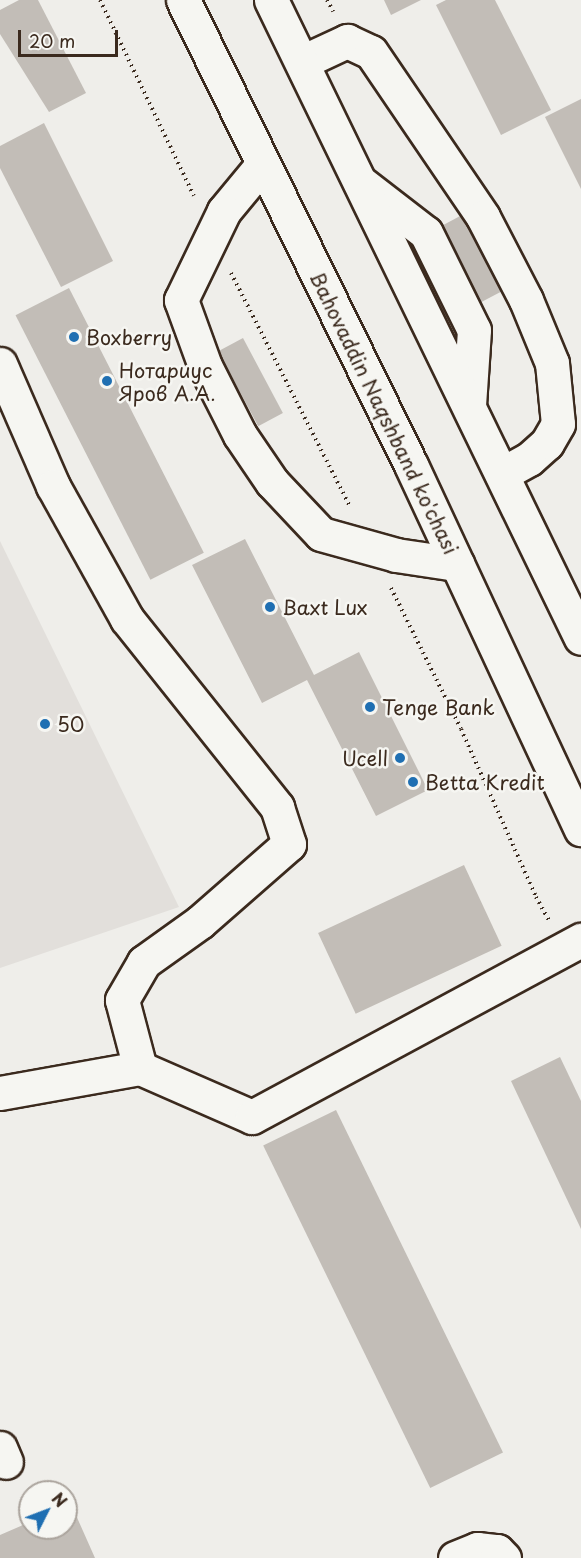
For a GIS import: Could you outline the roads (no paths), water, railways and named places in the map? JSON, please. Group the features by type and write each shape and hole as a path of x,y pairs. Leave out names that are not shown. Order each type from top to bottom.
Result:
{"main road":[{"name":"Bahovaddin Naqshband ko'chasi","path":"183,0 411,465 581,829"},
{"path":"271,0 581,638"},
{"path":"302,62 347,41 371,51 483,217 526,300 552,363 558,424 547,443 502,474"},
{"path":"262,165 224,211 181,300 205,366 240,435 272,482 321,534 396,555 457,564"},
{"path":"0,364 53,486 127,619 277,807 289,844 200,922 144,962 122,1000 140,1068"},
{"path":"0,1093 140,1068 252,1118 573,944"},
{"path":"455,1558 477,1549 497,1551 504,1558"}],"place":[{"name":"Boxberry","path":"74,337"},
{"name":"Нотариус Яров А.А.","path":"107,381"},
{"name":"Baxt Lux","path":"270,607"},
{"name":"Tenge Bank","path":"370,707"},
{"name":"50","path":"45,724"},
{"name":"Ucell","path":"400,758"},
{"name":"Betta Kredit","path":"413,782"}]}
